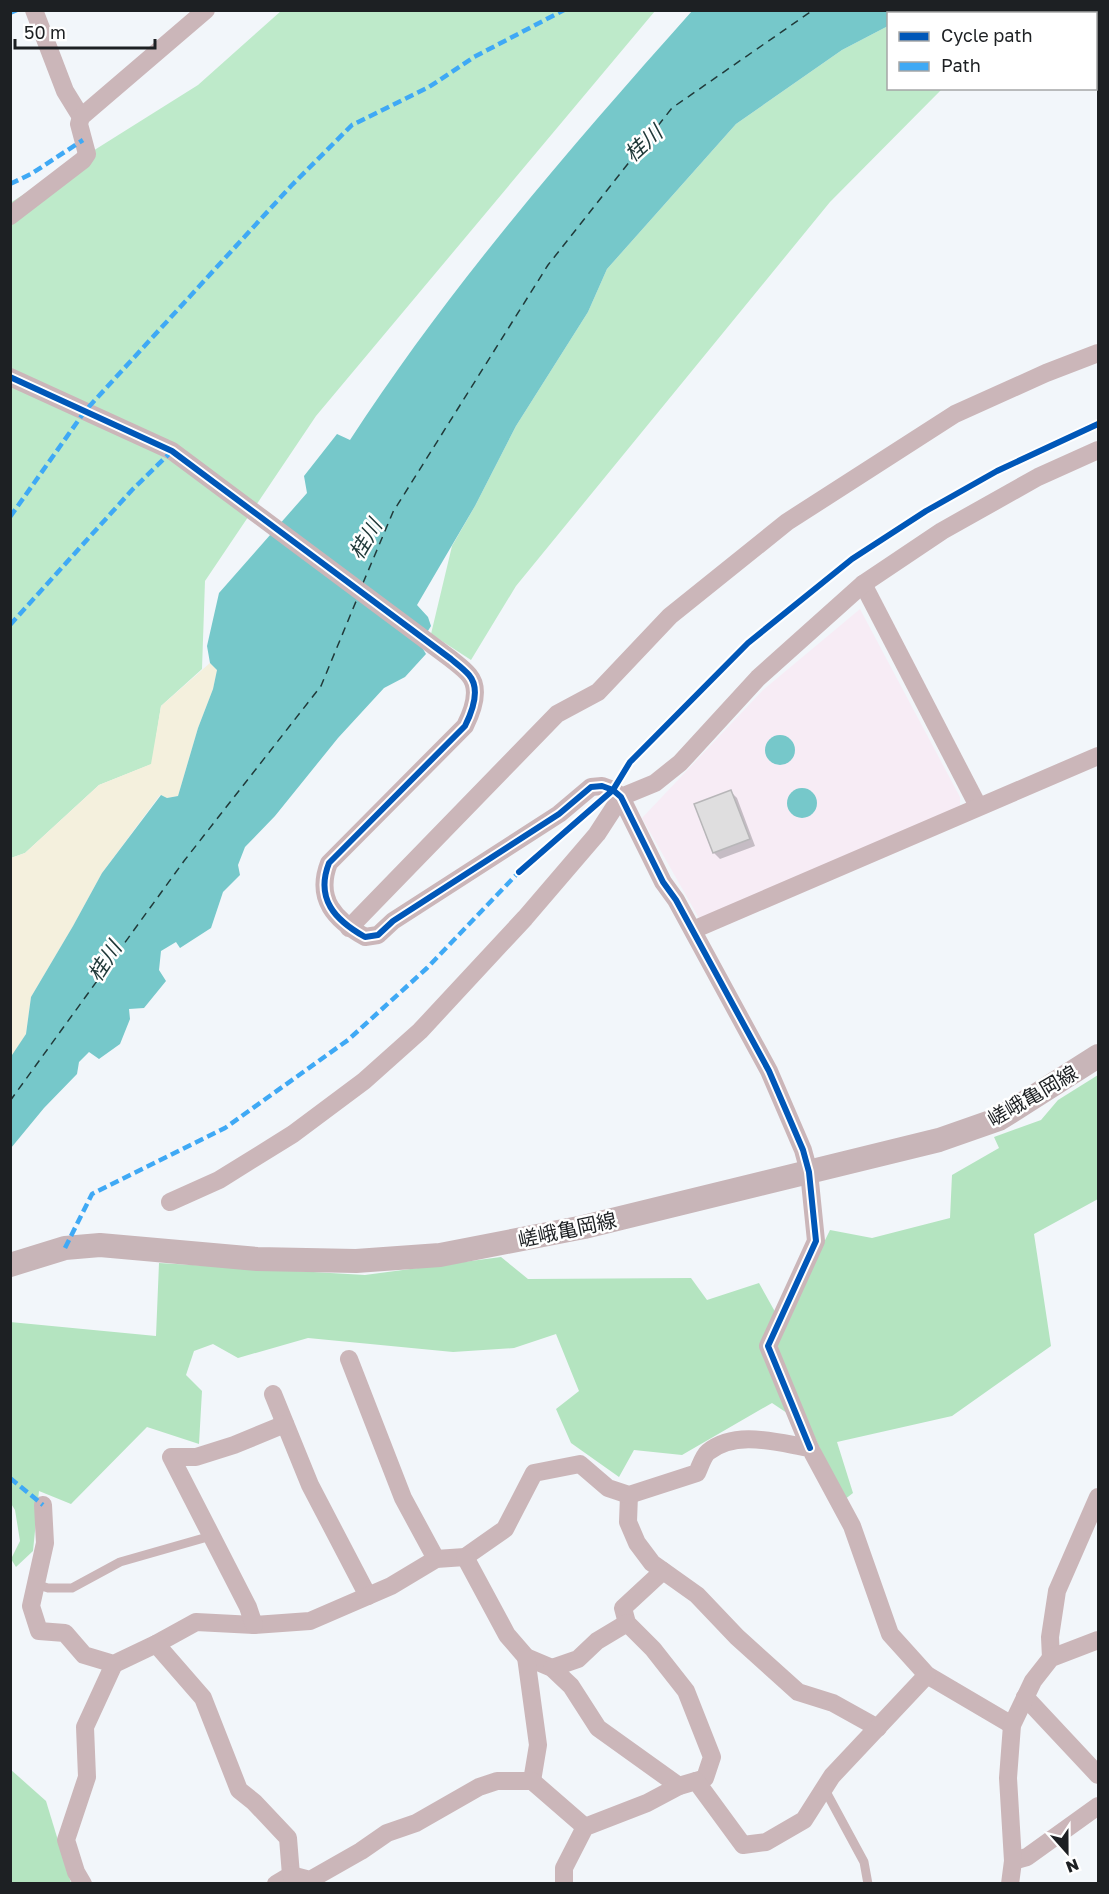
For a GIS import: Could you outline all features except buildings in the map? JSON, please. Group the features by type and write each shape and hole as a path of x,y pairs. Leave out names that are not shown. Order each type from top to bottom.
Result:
{"main road":[{"name":"嵯峨亀岡線","path":"10,1265 65,1248 100,1245 257,1259 356,1262 440,1255 584,1227 939,1140 999,1119 1098,1056"}],"street":[{"path":"34,10 65,91 81,117"},
{"path":"10,216 84,160 87,154 79,124 81,117 206,10"},
{"path":"349,928 557,714 598,692 670,616 787,522 955,414 1046,373 1098,353"},
{"path":"10,376 172,451 451,659 471,677 474,708 465,726 329,862 324,875 324,888 330,909 349,928 365,937 378,935 393,921 559,814 591,787 602,786 613,790 621,797 663,882 693,930 769,1071 803,1150 809,1172 816,1241 768,1346 810,1448 852,1526 890,1634 927,1675 1012,1725"},
{"path":"170,1202 219,1179 293,1134 364,1080 420,1031 525,918 597,834 621,797 655,783 680,763 758,678 863,584 942,531 1038,477 1098,450"},
{"path":"863,584 978,806"},
{"path":"693,930 1098,756"},
{"path":"349,1359 403,1498 436,1559"},
{"path":"273,1394 310,1485 368,1596"},
{"path":"254,1625 248,1607 171,1457 196,1457 234,1445 285,1424"},
{"path":"83,1884 76,1872 66,1840 87,1777 85,1727 114,1664 196,1622 254,1625 310,1621 392,1586 436,1559 465,1557 505,1528 534,1473 580,1464 608,1488 629,1495 697,1473 707,1453 729,1442 755,1439 810,1448"},
{"path":"629,1495 628,1522 637,1543 652,1563 697,1595 737,1637 798,1692 832,1703 878,1728"},
{"path":"1051,1658 1050,1637 1057,1591 1098,1497"},
{"path":"43,1505 45,1543 31,1606 39,1631 65,1633 84,1655 114,1664"},
{"path":"465,1557 507,1635 526,1658 552,1668 571,1686 598,1728 688,1784 743,1845 766,1842 804,1820 832,1776 927,1675"},
{"path":"564,1884 564,1868 585,1827 705,1778 712,1757 686,1690 653,1649 627,1623 623,1608 663,1571"},
{"path":"552,1668 578,1659 597,1641 627,1623"},
{"path":"1010,1884 1013,1861 1008,1778 1012,1725 1033,1681 1051,1658 1098,1640"},
{"path":"156,1644 203,1698 239,1790 254,1802 288,1838 283,1879 310,1880 387,1833 416,1823 479,1787 497,1781 532,1781 585,1827"},
{"path":"526,1658 538,1745 532,1781"},
{"path":"1025,1697 1098,1775"},
{"path":"1013,1861 1028,1857 1098,1806"}],"lane":[{"path":"35,1584 48,1588 72,1588 120,1562 211,1536"},
{"path":"824,1788 864,1862 868,1884"}],"shaded area":[{"path":"860,609 960,797 960,807 700,920 642,818 763,690"}],"green space":[{"path":"919,10 1045,11 1043,12 916,12"},
{"path":"281,11 655,11 316,416 205,581 202,669 161,706 152,764 99,785 25,853 11,858 10,203 198,85"},
{"path":"887,27 887,90 941,90 830,202 516,586 471,660 431,634 452,546 516,426 588,312 607,269 736,124 842,50"},
{"path":"1098,1075 1098,1199 1034,1234 1051,1346 952,1416 837,1442 853,1493 844,1500 811,1429 772,1403 682,1455 634,1450 619,1477 571,1443 556,1409 579,1391 556,1334 514,1348 453,1352 308,1338 238,1358 213,1344 194,1351 186,1375 202,1391 199,1444 147,1427 71,1504 39,1491 33,1551 16,1567 11,1559 20,1541 15,1510 10,1502 10,1322 156,1336 159,1263 365,1275 501,1257 528,1279 691,1278 707,1300 759,1283 783,1326 830,1230 872,1238 950,1218 952,1175 999,1148 994,1137 1041,1120 1058,1100"},
{"path":"10,1769 46,1801 71,1883 11,1883"}],"sand":[{"path":"210,663 217,670 213,689 198,728 178,796 167,798 160,795 102,873 31,997 26,1034 11,1058 11,858 25,853 99,785 151,764 161,706"}],"water":[{"name":"桂川","path":"692,11 919,11 887,12 887,27 842,50 736,124 607,269 588,312 516,426 475,506 417,605 428,617 431,626 420,644 426,654 405,677 384,688 338,738 275,816 245,847 238,865 240,875 223,892 211,928 180,948 176,942 161,951 159,970 166,981 144,1008 129,1009 130,1019 120,1044 99,1059 89,1052 79,1062 77,1074 44,1108 11,1148 10,1058 26,1034 31,997 102,873 161,795 167,798 178,796 217,670 210,663 207,646 219,593 307,493 304,476 337,434 350,440 428,327 513,219"},
{"path":"780,735 786,736 794,744 794,756 786,764 780,765 774,764 766,756 765,750 766,744 774,736"},
{"path":"802,788 808,789 816,797 816,809 808,817 802,818 796,817 788,809 787,803 788,797 796,789"}],"ferry route":[{"path":"363,583 393,512 548,265 672,108 813,10"},
{"path":"10,1101 184,861 321,686 357,599"}],"marked path":[{"path":"10,13 17,10"},
{"path":"10,517 85,411 291,186 352,125 429,87 474,57 564,10"},
{"path":"10,184 31,174 83,140"},
{"path":"10,625 132,490 172,451"},
{"path":"65,1248 92,1194 225,1128 348,1040 427,968 519,872"},
{"path":"10,1478 43,1505"}],"cycle path":[{"path":"10,377 172,451 451,659 473,681 474,700 465,726 329,863 324,887 326,898 337,916 354,930 365,937 378,935 393,921 559,814 591,787 602,786 613,790 621,797 663,882 676,900 769,1071 803,1150 809,1172 816,1241 768,1346 810,1448"},
{"path":"519,872 613,790 630,762 748,643 852,559 926,511 997,471 1098,424"}]}
